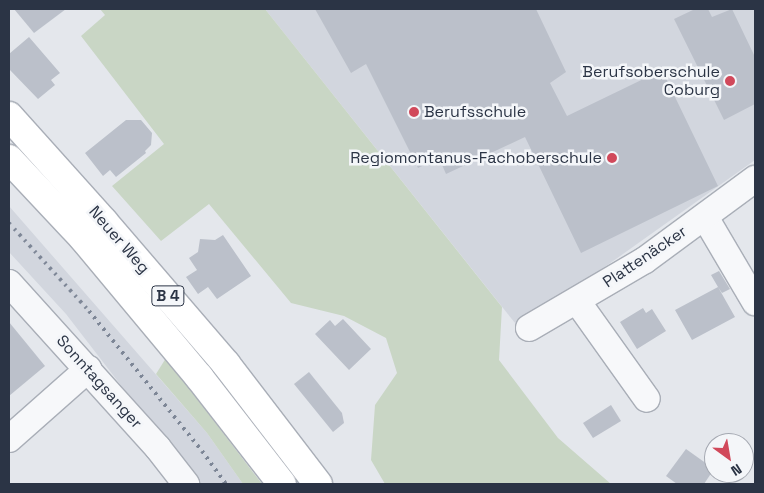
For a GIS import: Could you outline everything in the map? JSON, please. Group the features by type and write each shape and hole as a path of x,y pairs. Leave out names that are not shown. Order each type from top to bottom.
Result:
{"highway":[{"name":"Neuer Weg","path":"9,116 104,222 226,364 318,484"},
{"name":"Neuer Weg","path":"9,159 97,255 199,377 282,484"}],"street":[{"name":"Plattenäcker","path":"530,328 645,260 755,180"},
{"path":"704,217 755,302"},
{"name":"Sonntagsanger","path":"9,283 158,448 186,484"},
{"path":"577,301 647,399"},
{"path":"9,439 88,369"}],"shaded area":[{"path":"265,9 755,9 755,160 519,328"},
{"path":"9,206 207,433 243,484 197,484 66,314 9,252"}],"green space":[{"path":"100,9 265,9 502,307 499,360 558,438 611,484 385,484 371,460 375,405 397,373 386,338 344,316 291,303 209,204 161,241 112,186 164,144 81,36 105,15"},
{"path":"166,358 262,484 243,484 207,433 156,374"}],"building":[{"path":"14,9 66,9 34,33"},
{"path":"315,9 536,9 566,72 550,83 567,116 662,70 718,186 581,253 525,137 446,174 439,158 418,168 366,64 351,73"},
{"name":"Berufsoberschule Coburg","path":"695,9 708,9 712,17 732,9 755,57 755,104 724,120 674,19"},
{"path":"29,37 60,73 51,80 55,85 38,99 9,69 9,54"},
{"path":"126,120 141,120 152,133 151,145 145,151 146,153 116,177 110,170 103,176 85,153"},
{"path":"223,235 251,276 217,299 208,287 198,294 186,277 197,270 189,258 198,252 200,239 215,240"},
{"path":"719,271 730,289 722,293 711,275"},
{"path":"718,287 735,317 692,340 675,310"},
{"path":"643,308 646,313 652,309 666,331 637,349 620,322"},
{"path":"343,319 371,349 349,370 315,334 330,320 335,326"},
{"path":"9,322 45,366 9,396"},
{"path":"309,372 342,413 344,423 333,432 294,384"},
{"path":"611,405 621,421 593,438 583,423"},
{"path":"686,449 704,462 704,484 677,484 666,476"}],"railway":[{"path":"9,223 89,311 202,451 226,484"}],"place":[{"name":"Berufsoberschule Coburg","path":"730,81"},
{"name":"Berufsschule","path":"414,112"},
{"name":"Regiomontanus-Fachoberschule","path":"612,158"}]}
